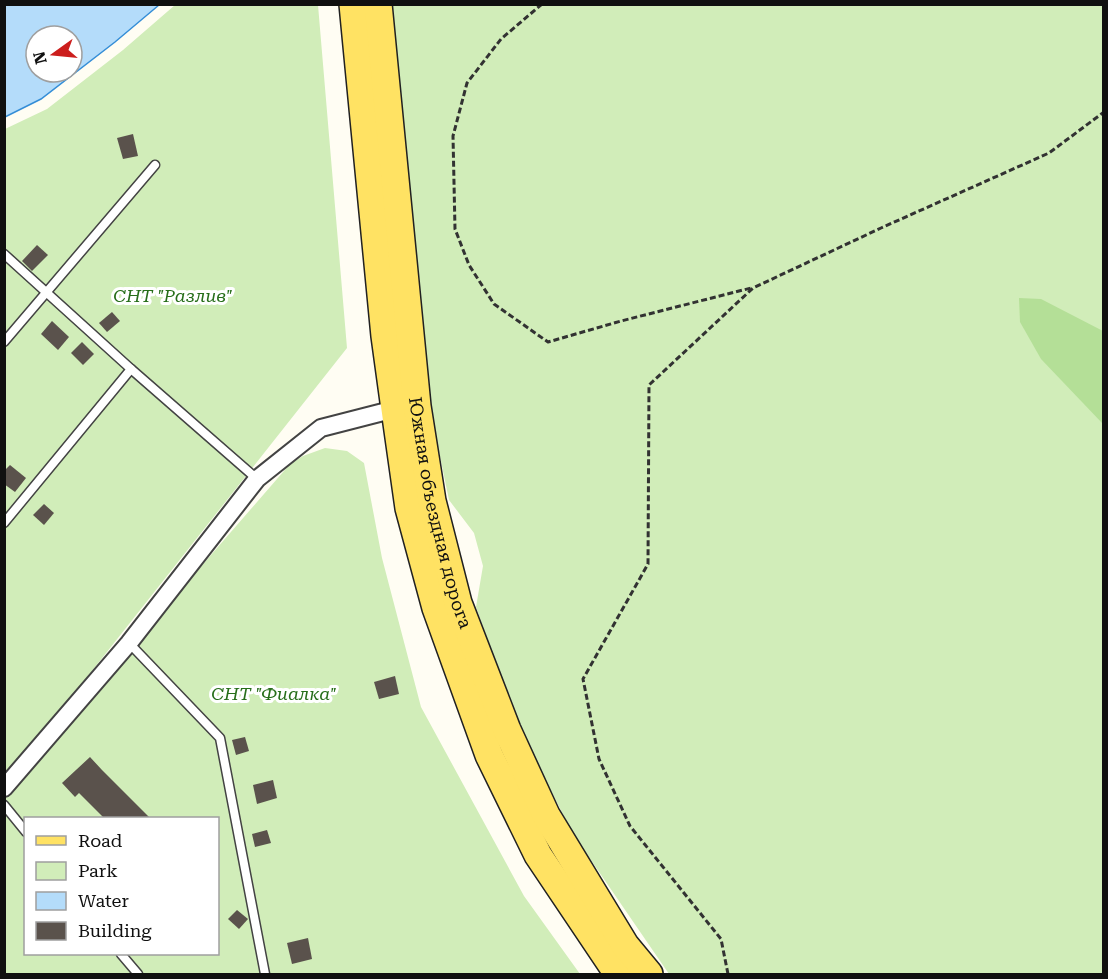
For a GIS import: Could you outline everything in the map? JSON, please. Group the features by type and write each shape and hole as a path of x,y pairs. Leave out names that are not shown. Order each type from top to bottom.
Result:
{"main road":[{"name":"Южная объездная дорога","path":"353,4 385,336 432,501 458,603 507,730 546,815 626,945 650,975"},
{"name":"Южная объездная дорога","path":"378,4 408,419 410,508 436,608 489,755 538,855 618,975"}],"street":[{"path":"4,788 10,769 129,643 257,479 321,428 408,419"}],"lane":[{"path":"4,342 155,165"},
{"path":"4,254 257,479"},
{"path":"4,523 131,369"},
{"path":"129,643 220,738 265,975"},
{"path":"4,805 24,830"},
{"path":"122,955 138,975"}],"path":[{"path":"542,4 501,39 467,83 453,136 455,229 469,265 494,304 548,342 753,288 1049,153 1104,112"},
{"path":"728,975 721,939 630,826 599,759 583,679 648,564 649,385 753,288"}],"green space":[{"name":"СНТ \"Разлив\"","path":"175,5 318,5 347,348 5,781 5,129 47,109 79,84 84,84 84,80"},
{"path":"392,5 1103,5 1103,974 669,974 573,834 520,730 476,607 483,566 474,533 449,500 426,389"},
{"path":"1019,298 1041,299 1103,331 1103,424 1041,359 1020,322"},
{"name":"СНТ \"Фиалка\"","path":"325,448 347,451 364,463 382,558 421,707 524,896 580,974 5,974 5,792 290,464 303,456"}],"water":[{"path":"8,4 159,4 84,66 84,24 24,24 24,84 60,84 41,99 5,117 4,6"}],"building":[{"path":"133,134 138,156 123,159 117,138"},
{"path":"37,245 48,255 32,271 22,261"},
{"path":"112,312 120,321 107,332 99,323"},
{"path":"52,321 69,337 58,350 41,334"},
{"path":"82,342 94,354 83,365 71,353"},
{"path":"10,465 26,478 15,492 4,484 4,471"},
{"path":"44,504 54,513 44,525 33,515"},
{"path":"395,676 399,694 379,699 374,682"},
{"path":"245,737 249,751 236,755 232,740"},
{"path":"90,757 149,817 103,817 79,793 75,797 62,783"},
{"path":"273,780 277,798 257,804 253,785"},
{"path":"267,830 271,843 255,847 252,834"},
{"path":"237,910 248,919 239,929 228,919"},
{"path":"308,938 312,959 292,964 287,943"}]}
